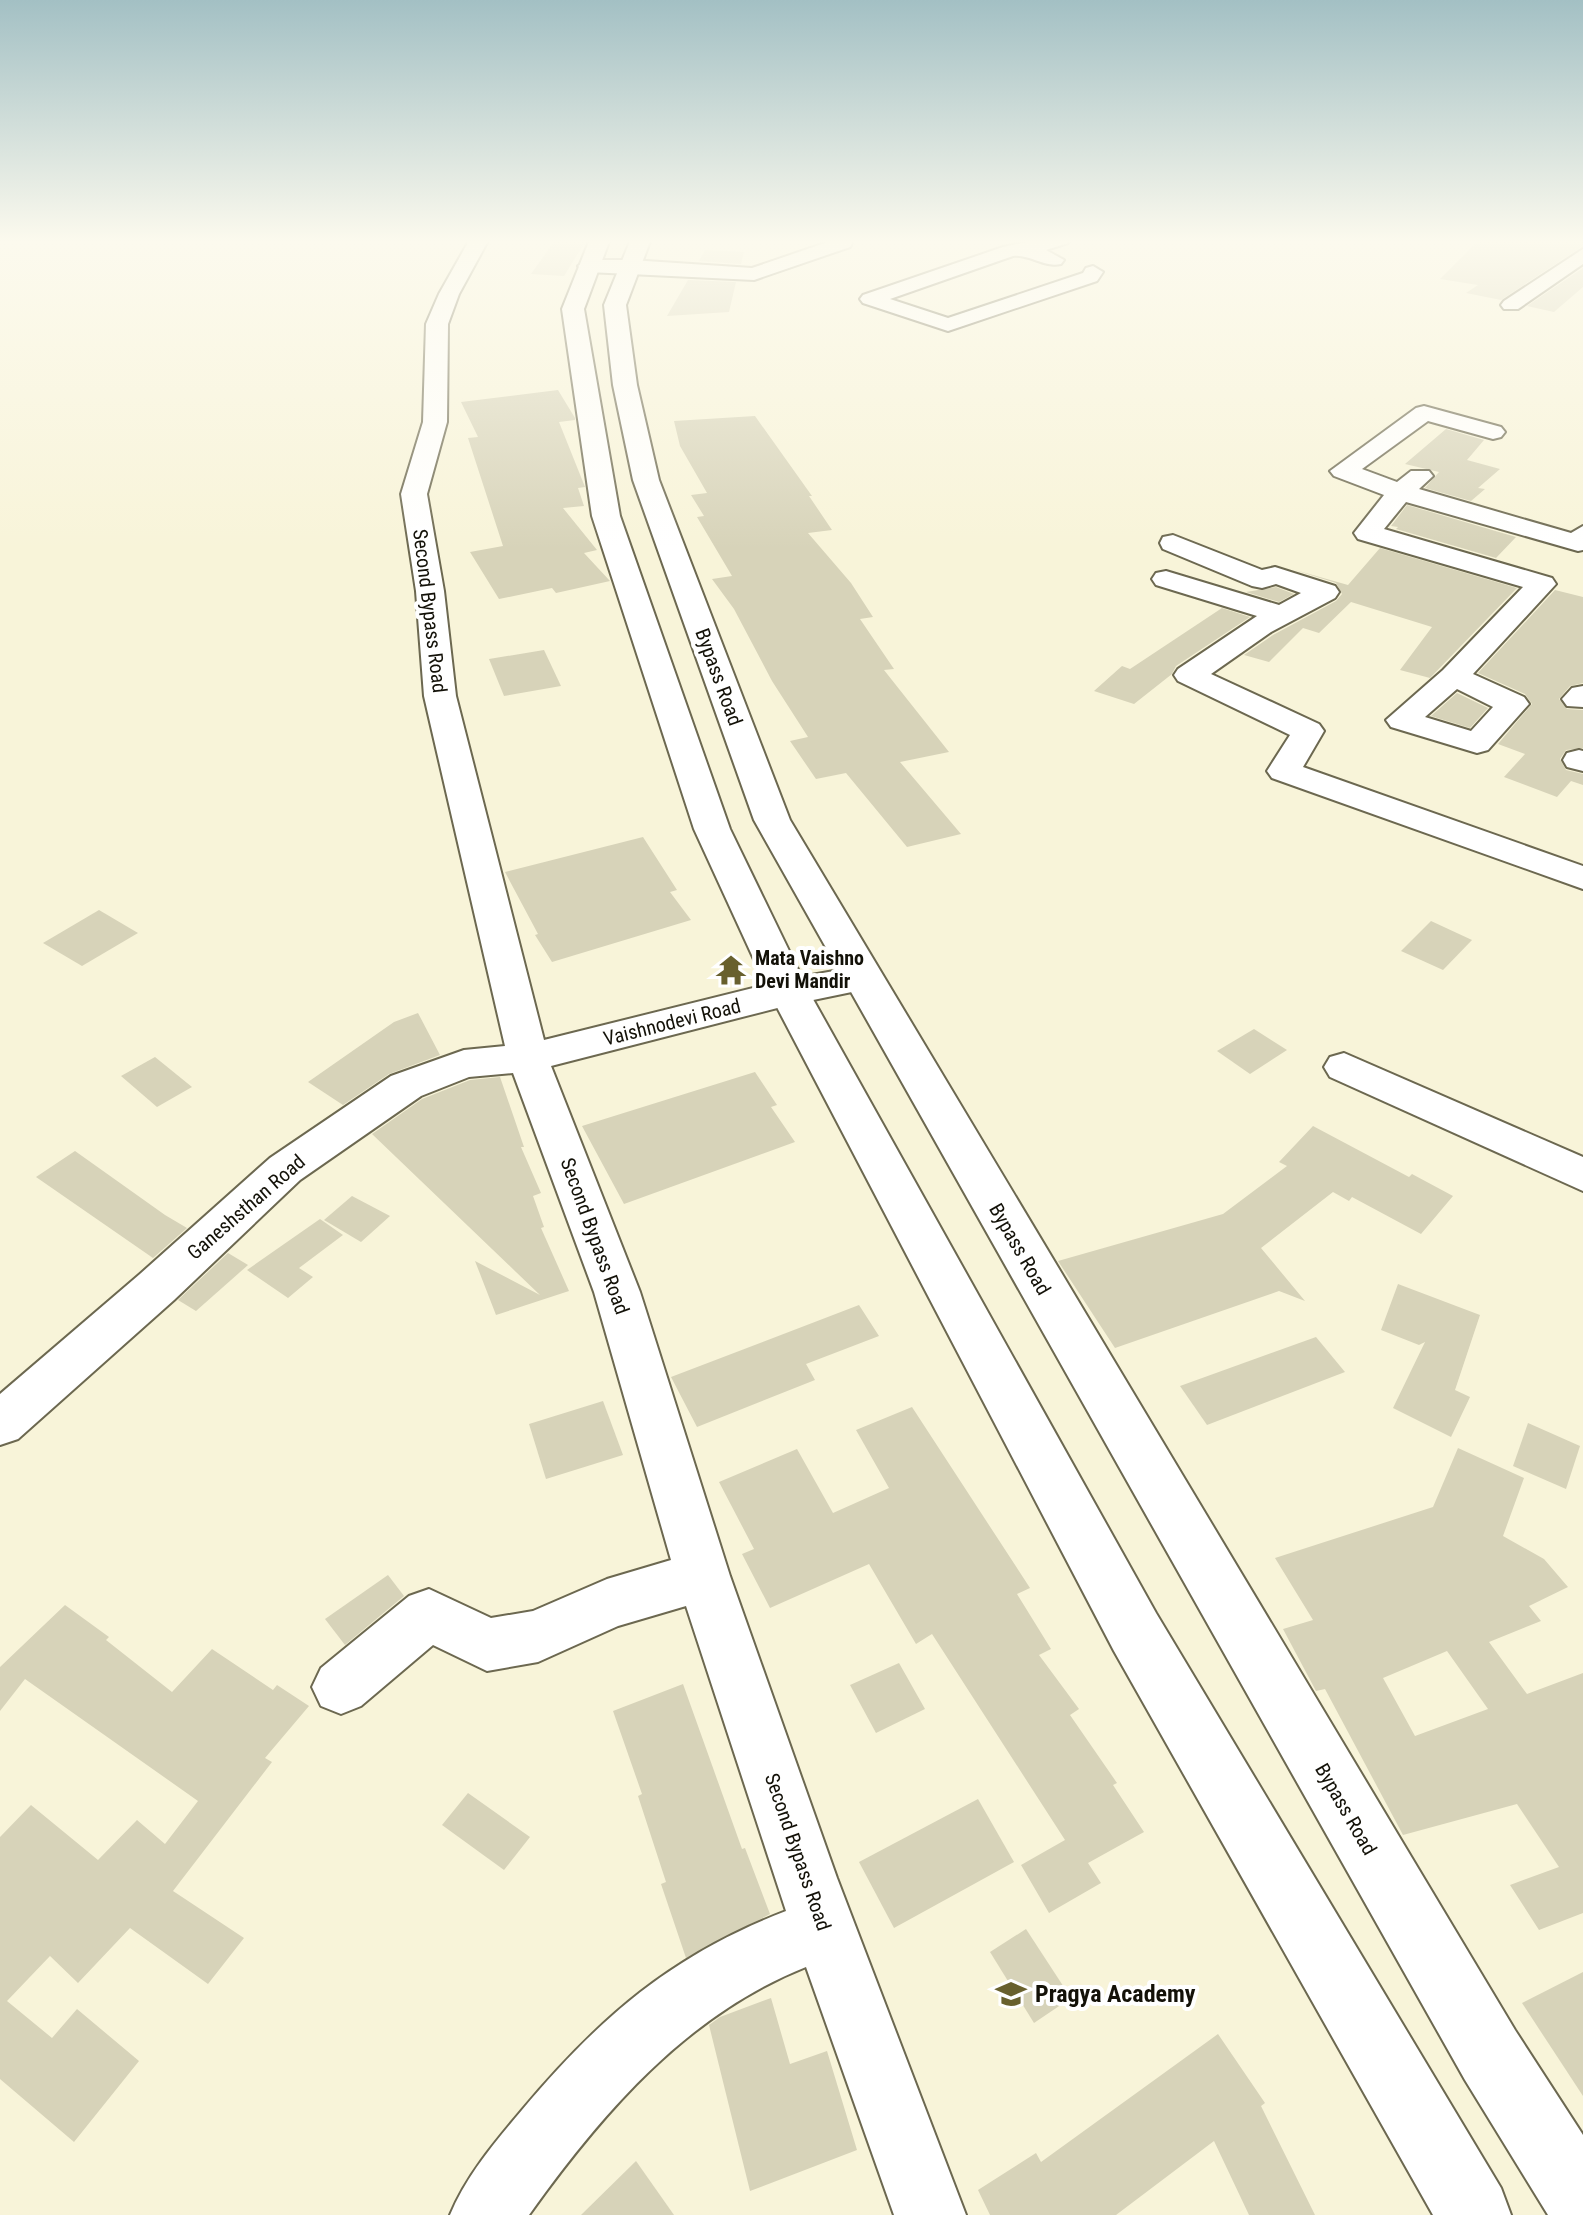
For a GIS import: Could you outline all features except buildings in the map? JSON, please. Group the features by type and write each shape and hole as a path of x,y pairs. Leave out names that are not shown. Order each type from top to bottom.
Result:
{"main road":[{"path":"578,342 606,516 712,829 789,992 1135,1632 1474,2215"},
{"name":"Bypass Road","path":"620,342 625,385 646,480 772,820 1490,2055 1583,2202"},
{"path":"606,516 657,510"},
{"path":"712,829 772,820"}],"street":[{"name":"Second Bypass Road","path":"437,342 435,422 414,494 430,591 440,696 528,1058 617,1292 703,1576 824,1928 930,2215"},
{"path":"1454,676 1542,584 1580,538 1400,492 1343,471 1424,413 1493,432"},
{"path":"1428,471 1400,492 1367,533 1542,584"},
{"path":"1173,543 1262,580 1275,575 1334,585 1261,626 1189,675 1308,731 1284,771 1583,878"},
{"path":"1166,579 1282,615"},
{"name":"Vaishnodevi Road","path":"528,1058 789,992 862,978"},
{"name":"Ganeshsthan Road","path":"0,1424 157,1287 285,1169 406,1086 464,1064 528,1058"},
{"path":"1344,1067 1583,1175"},
{"path":"341,1687 429,1614 487,1645 538,1636 607,1604 703,1576"},
{"path":"486,2215 511,2180 612,2059 672,2006 735,1966 824,1928"}],"place":[{"name":"Mata Vaishno Devi Mandir","path":"731,970"},
{"name":"Pragya Academy","path":"1011,1994"}]}
